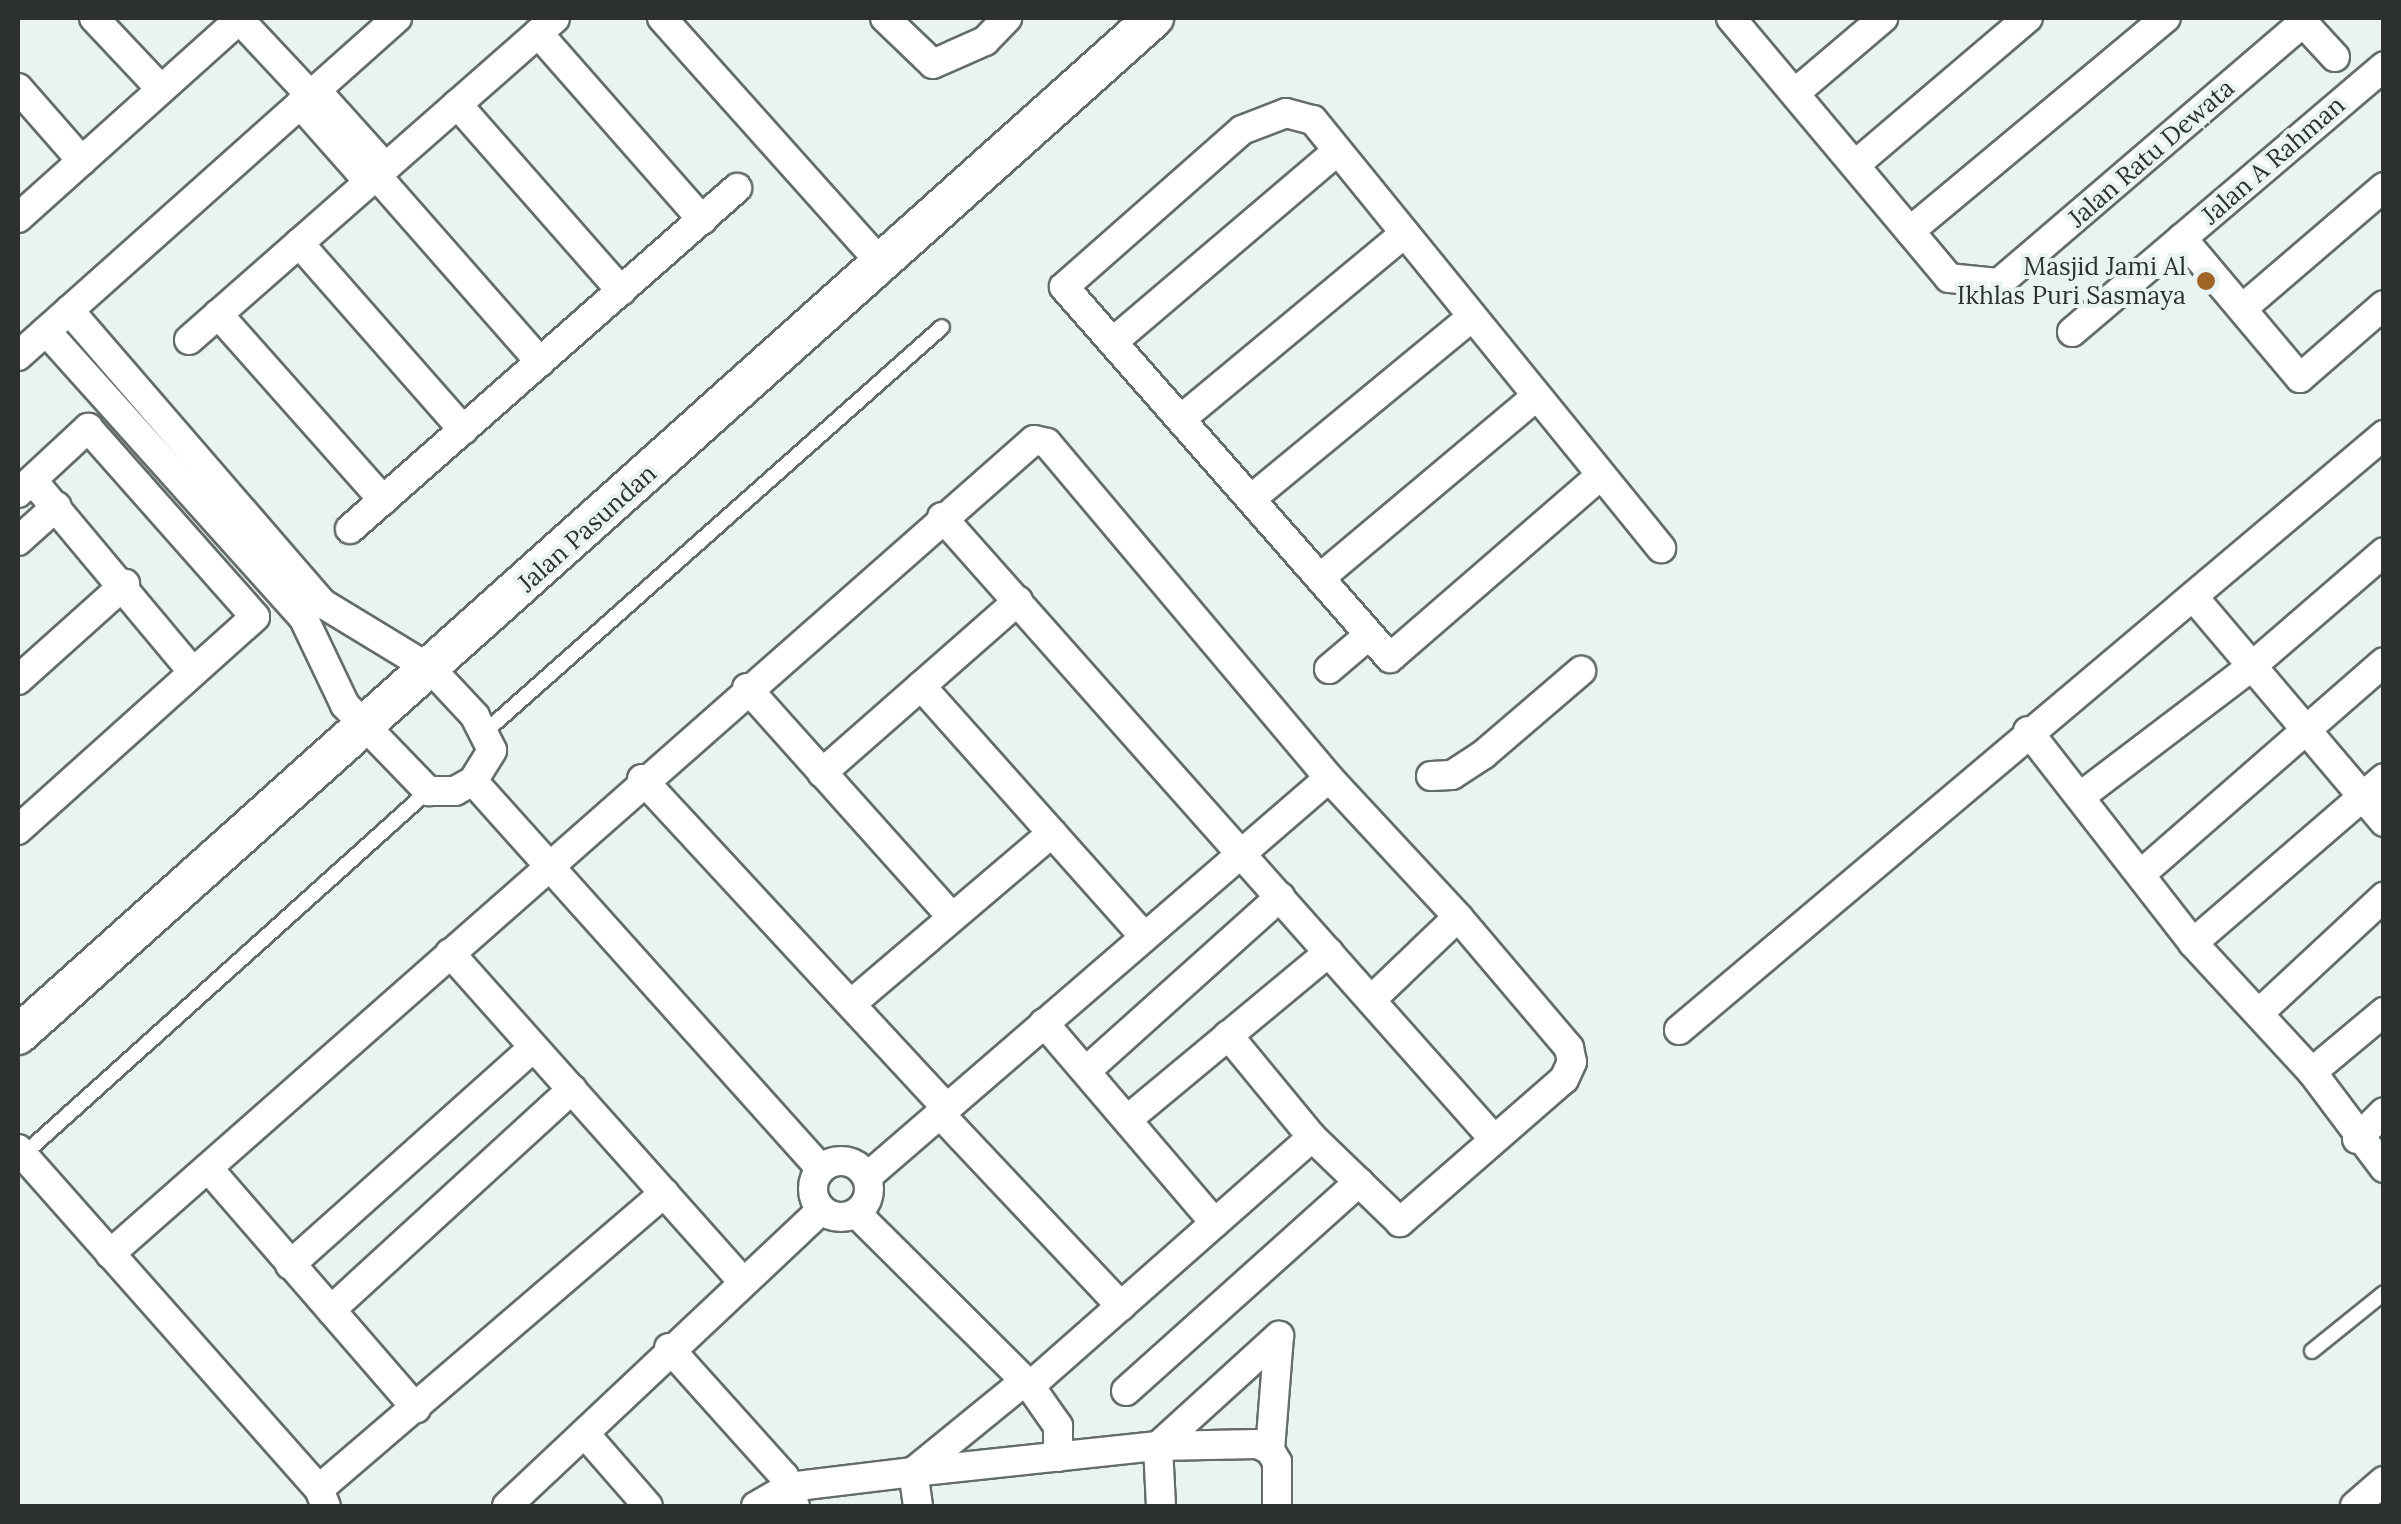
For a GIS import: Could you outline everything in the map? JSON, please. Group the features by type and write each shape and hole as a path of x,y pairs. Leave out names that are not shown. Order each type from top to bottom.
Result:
{"street":[{"path":"94,18 160,88"},
{"path":"18,218 240,18 540,362"},
{"path":"18,356 397,18"},
{"path":"662,18 879,262"},
{"path":"885,18 933,64 985,41 1007,18"},
{"name":"Jalan Pasundan","path":"18,1035 432,670 879,262 1154,18"},
{"path":"1795,93 1883,18"},
{"path":"1854,165 2028,18"},
{"path":"1741,21 1795,93 1910,231 2166,18"},
{"path":"2301,20 2335,57"},
{"name":"Jalan Ratu Dewata","path":"1910,231 1948,278 1998,283 2301,20"},
{"path":"188,340 546,25 702,220"},
{"name":"Jalan A Rahman","path":"2072,332 2378,81"},
{"path":"18,88 82,161"},
{"path":"457,104 621,291"},
{"path":"1601,475 1390,658 1064,286 1077,270 1242,130 1286,113 1313,120 1661,548"},
{"path":"1114,341 1336,152"},
{"path":"2243,308 2384,187"},
{"path":"350,529 737,188"},
{"path":"1181,419 1404,234"},
{"path":"2182,238 2300,378 2384,305"},
{"path":"299,243 463,430"},
{"path":"46,331 304,619 345,705 428,790 455,792 474,781 492,750 486,731 432,670 322,603 69,310"},
{"path":"218,314 383,500"},
{"path":"1251,499 1472,317"},
{"path":"1320,578 1536,396"},
{"path":"18,830 255,616 88,428 26,488 57,506 125,584 192,671"},
{"path":"1679,1030 2028,732 2196,600 2382,438"},
{"path":"110,1254 550,860 1028,442 1047,444 1329,778 1458,917 1572,1054 1564,1079 1400,1222 1312,1137 1228,1035"},
{"path":"18,541 57,506"},
{"path":"942,517 1493,1138"},
{"path":"2081,796 2252,666 2384,552"},
{"path":"18,680 125,584"},
{"path":"2196,600 2307,730 2373,787 2384,822"},
{"path":"822,773 1018,601"},
{"path":"1328,669 1369,635"},
{"path":"2140,874 2384,662"},
{"path":"1431,776 1452,775 1484,754 1581,671"},
{"path":"921,686 1145,936"},
{"path":"747,688 952,918"},
{"path":"2028,732 2193,944 2312,1072 2357,1139 2384,1168"},
{"path":"821,1169 813,1194 820,1210 843,1218 856,1213 866,1204 867,1177 1329,778"},
{"path":"642,780 851,1004 1121,1306"},
{"path":"474,781 550,860 821,1169"},
{"path":"2193,944 2373,787"},
{"path":"851,1004 1052,833"},
{"path":"2259,1013 2384,896"},
{"path":"1086,1071 1280,897"},
{"path":"1371,1000 1458,917"},
{"path":"1128,1119 1328,952"},
{"path":"450,953 742,1281"},
{"path":"2312,1072 2384,1012"},
{"path":"1044,1023 1215,1223"},
{"path":"290,1265 533,1048"},
{"path":"330,1310 572,1089"},
{"path":"2357,1139 2384,1112"},
{"path":"914,1472 1121,1306 1312,1137"},
{"path":"20,1152 322,1498 416,1408 664,1193"},
{"path":"821,1169 846,1160 867,1177"},
{"path":"208,1168 416,1408"},
{"path":"1126,1391 1359,1182"},
{"path":"507,1506 586,1435 669,1348 820,1210"},
{"path":"856,1213 1026,1384 1058,1426 1058,1456"},
{"path":"1160,1506 1158,1446 1279,1336 1270,1450"},
{"path":"669,1348 792,1497"},
{"path":"586,1435 648,1506"},
{"path":"756,1506 914,1472 1158,1446 1258,1444 1270,1450 1277,1462 1277,1506"},
{"path":"914,1472 918,1506"},
{"path":"2355,1506 2384,1481"}],"lane":[{"path":"486,731 942,327"},
{"path":"20,1152 428,790"},
{"path":"2312,1351 2384,1293"}],"place":[{"name":"Masjid Jami Al Ikhlas Puri Sasmaya","path":"2206,281"}]}
